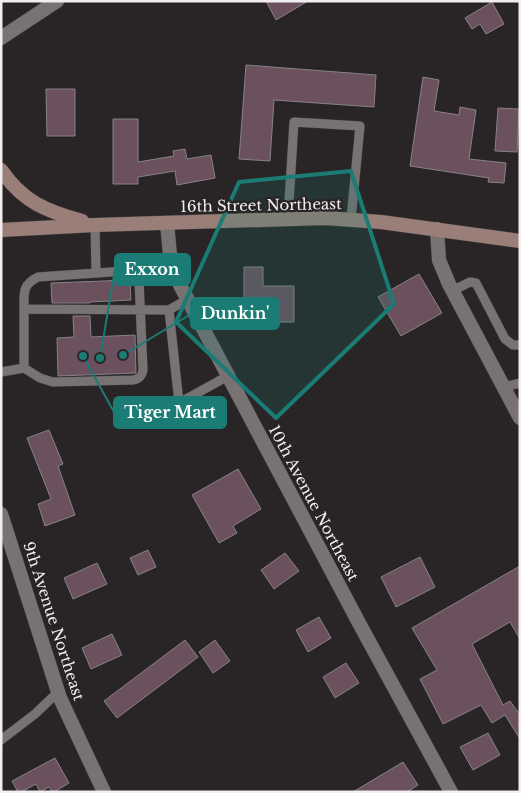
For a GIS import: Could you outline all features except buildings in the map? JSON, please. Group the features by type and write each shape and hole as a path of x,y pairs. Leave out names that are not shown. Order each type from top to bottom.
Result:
{"main road":[{"path":"1,170 10,183 30,200 50,212 95,224"},
{"name":"16th Street Northeast","path":"1,230 95,224 288,218 351,219 520,241"}],"street":[{"path":"1,38 57,1"},
{"name":"10th Avenue Northeast","path":"167,223 170,255 178,279 359,623 451,792"},
{"path":"437,229 439,260 452,291 520,418"},
{"name":"9th Avenue Northeast","path":"1,514 58,692 104,792"}],"lane":[{"path":"288,218 294,122 360,126 351,219"},
{"path":"95,224 96,272"},
{"path":"1,372 24,368 40,378 53,382 133,380 139,378 143,370 141,310 139,281 135,273 126,271 96,272 38,277 29,282 25,288 24,368"},
{"path":"452,291 470,282 476,283 505,339 513,345 520,344"},
{"path":"24,309 169,310 188,299"},
{"path":"169,310 179,403 228,376"},
{"path":"504,387 520,383"},
{"path":"1,740 35,714 58,692"}],"highlighted area":[{"path":"351,171 394,304 276,418 176,322 239,182"}],"place":[{"name":"Dunkin'","path":"123,355"},
{"name":"Tiger Mart","path":"83,356"},
{"name":"Exxon","path":"100,358"}]}
